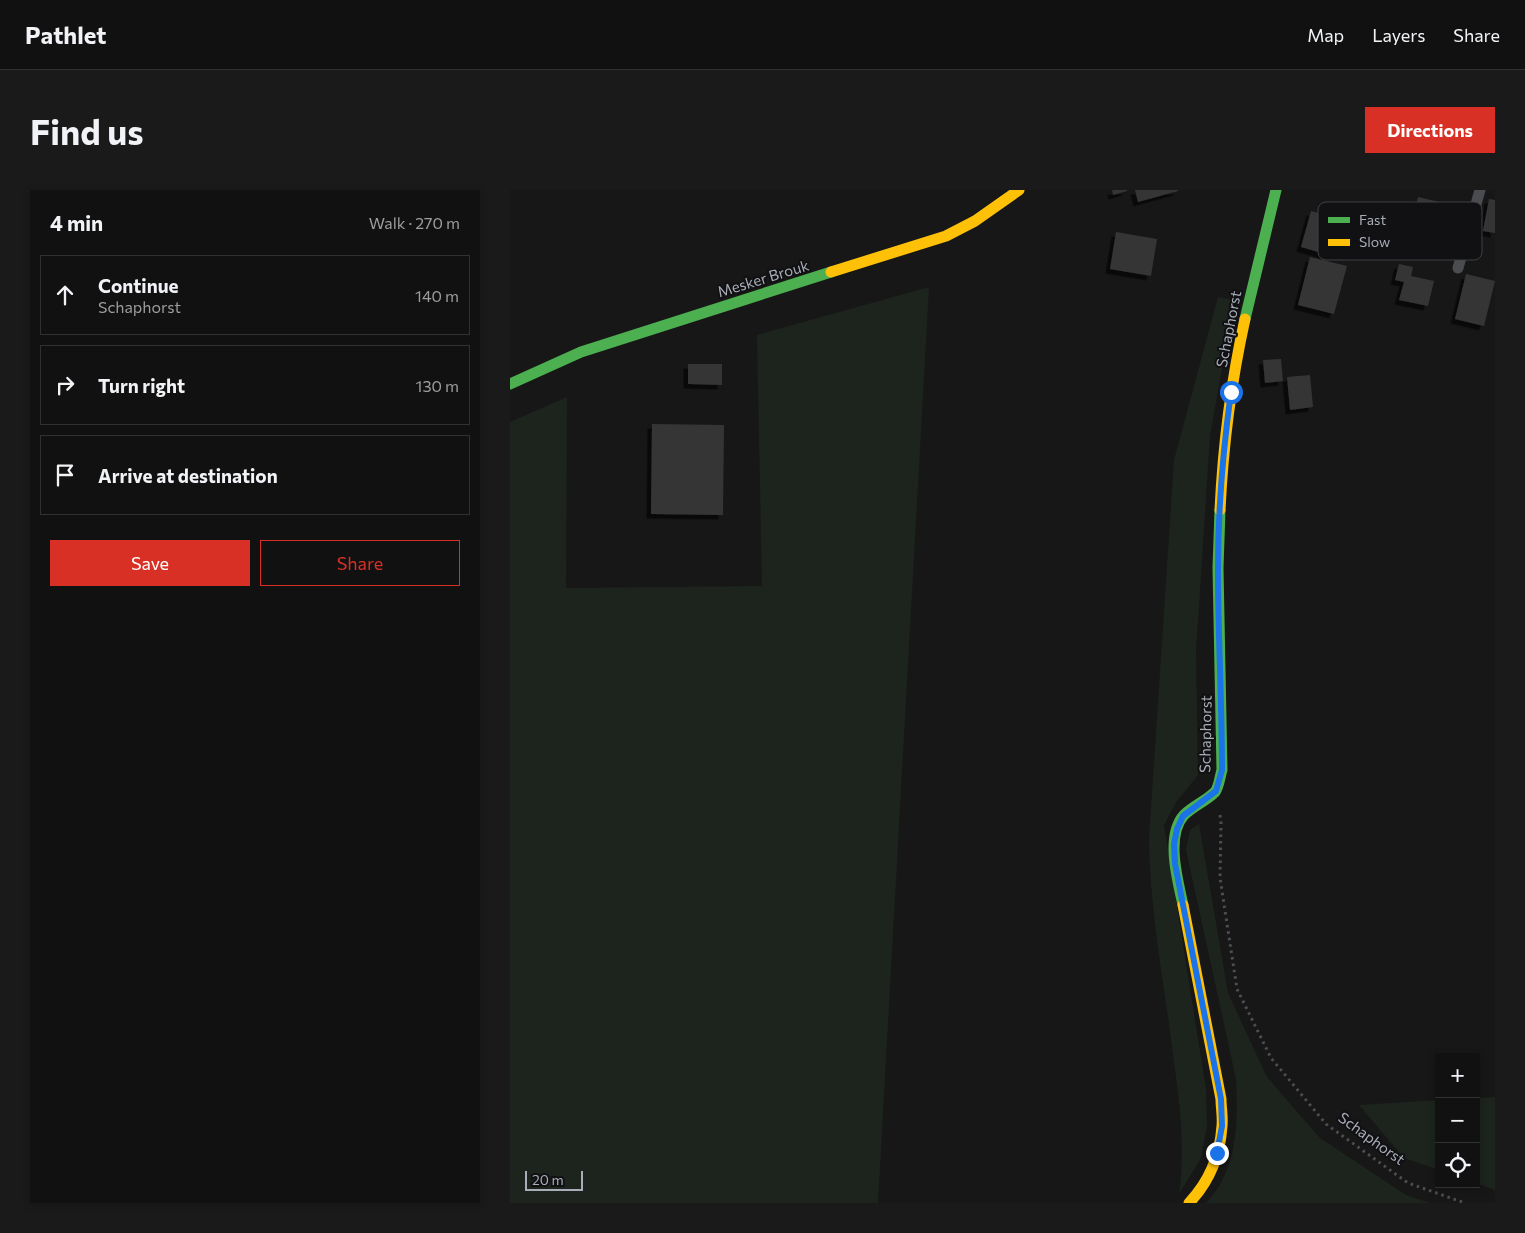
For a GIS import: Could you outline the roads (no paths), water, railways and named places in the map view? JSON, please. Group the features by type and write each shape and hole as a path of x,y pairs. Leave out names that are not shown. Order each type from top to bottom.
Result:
{"street":[{"name":"Mesker Brouk","path":"510,384 581,352 946,236 965,228 987,214 1018,190"},
{"name":"Schaphorst","path":"1189,1203 1208,1178 1217,1153 1222,1117 1221,1099 1175,864 1174,844 1177,829 1183,816 1216,791 1222,770 1218,568 1227,425 1236,360 1249,298 1276,190"}],"lane":[{"path":"1458,268 1460,260"}]}
